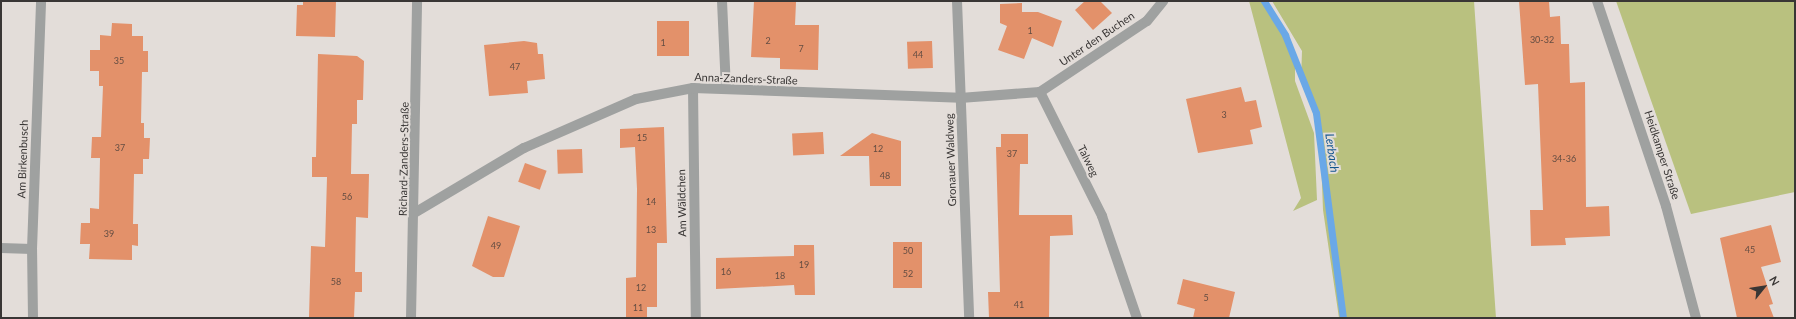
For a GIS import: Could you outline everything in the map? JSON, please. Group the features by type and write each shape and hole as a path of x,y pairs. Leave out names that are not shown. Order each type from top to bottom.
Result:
{"street":[{"name":"Am Birkenbusch","path":"33,318 32,249 41,1"},
{"name":"Richard-Zanders-Straße","path":"411,318 416,212 418,1"},
{"path":"722,1 726,89"},
{"name":"Gronauer Waldweg","path":"956,1 969,318"},
{"name":"Unter den Buchen","path":"1040,92 1147,21 1163,1"},
{"name":"Heidkamper Straße","path":"1598,1 1666,206 1696,318"},
{"name":"Anna-Zanders-Straße","path":"416,212 524,148 577,123 636,99 693,88 960,98"},
{"name":"Am Wäldchen","path":"693,88 696,318"},
{"path":"960,98 1040,92"},
{"name":"Talweg","path":"1040,92 1102,216 1137,318"},
{"path":"1,248 32,249"}],"green space":[{"path":"1249,1 1262,1 1295,52 1295,81 1314,133 1317,200 1293,211 1301,198"},
{"path":"1272,1 1474,1 1496,318 1339,318 1323,210 1320,132 1301,80 1302,51"},
{"path":"1616,1 1795,1 1795,192 1691,214"}],"building":[{"path":"303,1 336,1 335,37 296,36 297,5 303,5"},
{"path":"754,1 796,2 795,25 819,25 818,70 780,69 780,58 751,57"},
{"path":"1085,1 1100,1 1112,13 1093,30 1075,10"},
{"path":"1519,1 1549,1 1550,17 1560,16 1561,44 1569,44 1570,83 1585,82 1586,207 1609,206 1610,236 1565,238 1566,245 1531,246 1530,210 1543,210 1538,84 1525,85"},
{"path":"1022,3 1022,12 1038,12 1062,21 1053,47 1032,38 1024,59 998,50 1007,26 1000,23 1000,4"},
{"path":"657,21 689,21 689,56 657,56"},
{"path":"112,23 132,24 132,36 143,36 143,51 148,51 148,72 142,72 141,123 144,123 144,138 150,138 149,159 143,159 143,174 134,174 133,224 138,224 138,246 132,245 132,260 89,259 90,244 80,244 81,223 90,223 90,208 99,209 100,158 91,158 92,137 101,137 103,86 99,86 99,71 90,71 90,50 100,50 100,35 111,36"},
{"path":"524,41 537,43 538,54 543,54 545,79 527,81 528,93 489,96 484,45"},
{"path":"932,41 933,68 908,69 907,42"},
{"path":"318,54 357,56 364,61 363,100 357,100 357,124 352,124 351,174 369,174 368,218 356,217 355,272 362,272 362,292 355,292 354,318 309,317 311,246 325,247 327,177 312,177 312,157 316,157"},
{"path":"1241,87 1245,102 1256,100 1262,127 1250,130 1253,144 1198,153 1186,99"},
{"path":"664,127 667,243 657,243 657,307 647,307 647,318 626,318 626,278 636,277 637,189 635,147 620,148 620,129"},
{"path":"823,132 824,154 793,156 792,134"},
{"path":"872,133 901,141 901,186 870,186 869,156 840,156"},
{"path":"1001,134 1028,134 1028,164 1020,164 1019,215 1072,215 1073,235 1050,236 1049,318 989,318 988,292 1000,292 996,147 1001,147"},
{"path":"582,149 583,173 558,174 557,150"},
{"path":"525,163 547,171 540,190 518,182"},
{"path":"488,216 520,226 504,277 493,277 472,266"},
{"path":"1771,225 1781,262 1761,267 1773,304 1769,305 1774,318 1737,318 1720,238"},
{"path":"893,242 922,242 922,288 893,288"},
{"path":"794,245 814,245 815,295 795,295 794,285 716,289 716,258 794,256"},
{"path":"1183,279 1235,292 1229,318 1193,318 1195,309 1177,304"}],"waterway":[{"name":"Lerbach","path":"1264,1 1285,35 1316,113 1343,318"}]}
